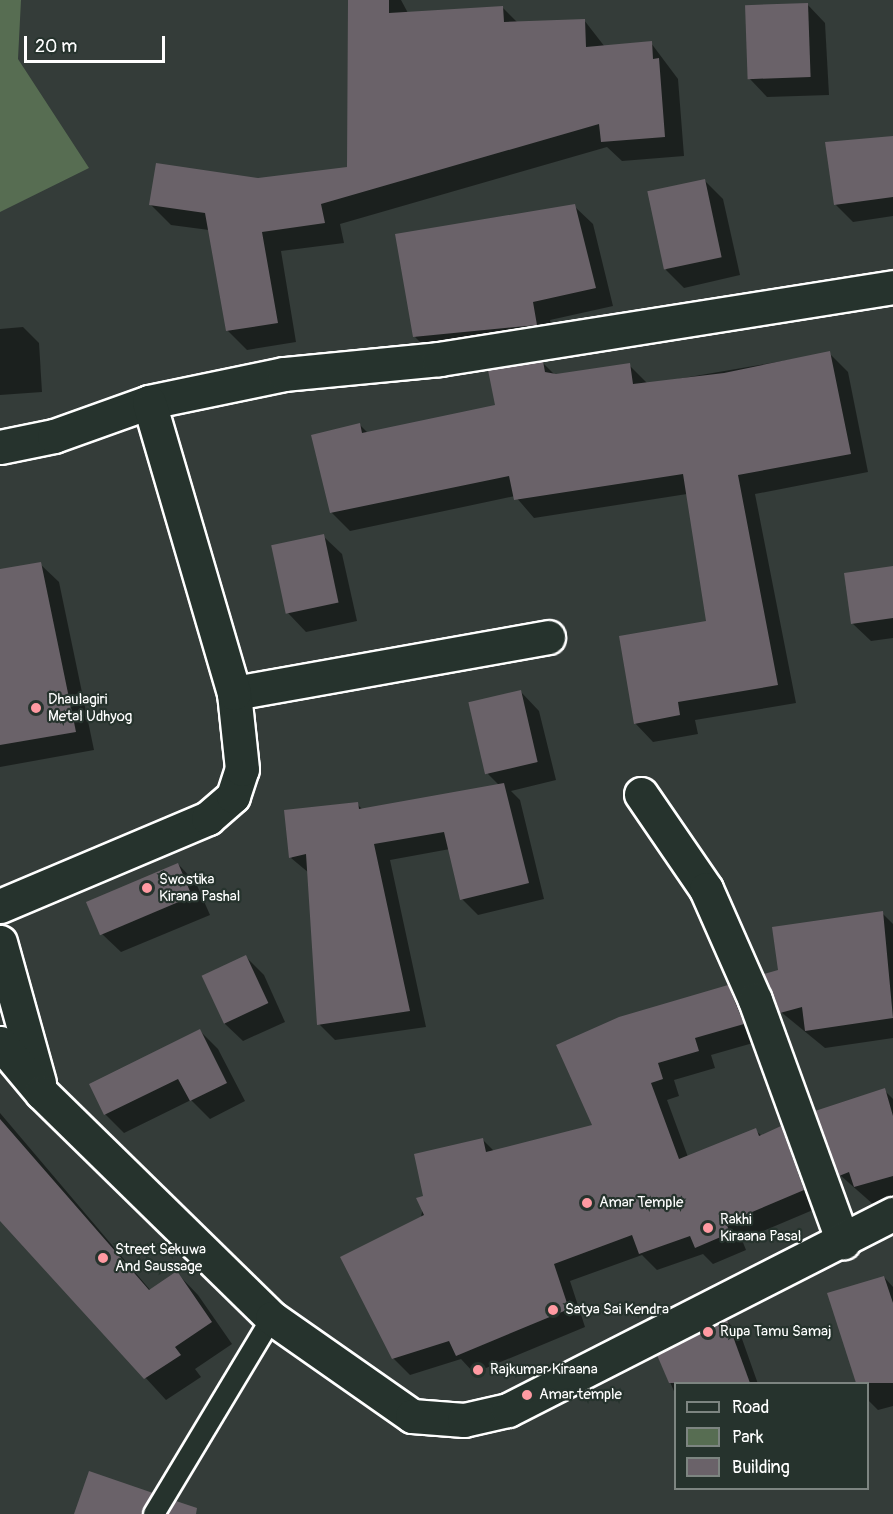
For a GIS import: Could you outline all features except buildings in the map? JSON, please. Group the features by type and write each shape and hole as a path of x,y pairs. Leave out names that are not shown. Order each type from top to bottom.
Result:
{"street":[{"path":"0,447 54,436 149,402 284,374 439,359 893,287"},
{"path":"0,906 208,818 233,796 242,769 234,693 149,402"},
{"path":"234,693 548,637"},
{"path":"641,794 706,889 755,1000 843,1242"},
{"path":"0,942 42,1094"},
{"path":"0,1043 42,1094 272,1318 412,1416 464,1420 508,1410 843,1242 893,1214"}],"lane":[{"path":"154,1514 272,1318"}],"green space":[{"path":"0,0 21,0 18,59 89,168 0,212"}],"place":[{"name":"Dhaulagiri Metal Udhyog","path":"36,708"},
{"name":"Swostika Kirana Pashal","path":"147,888"},
{"name":"Amar Temple","path":"587,1203"},
{"name":"Rakhi Kiraana Pasal","path":"708,1228"},
{"name":"Street Sekuwa And Saussage","path":"103,1258"},
{"name":"Satya Sai Kendra","path":"553,1310"},
{"name":"Rupa Tamu Samaj","path":"708,1332"},
{"name":"Rajkumar Kiraana","path":"478,1370"},
{"name":"Amar temple","path":"527,1395"}]}
